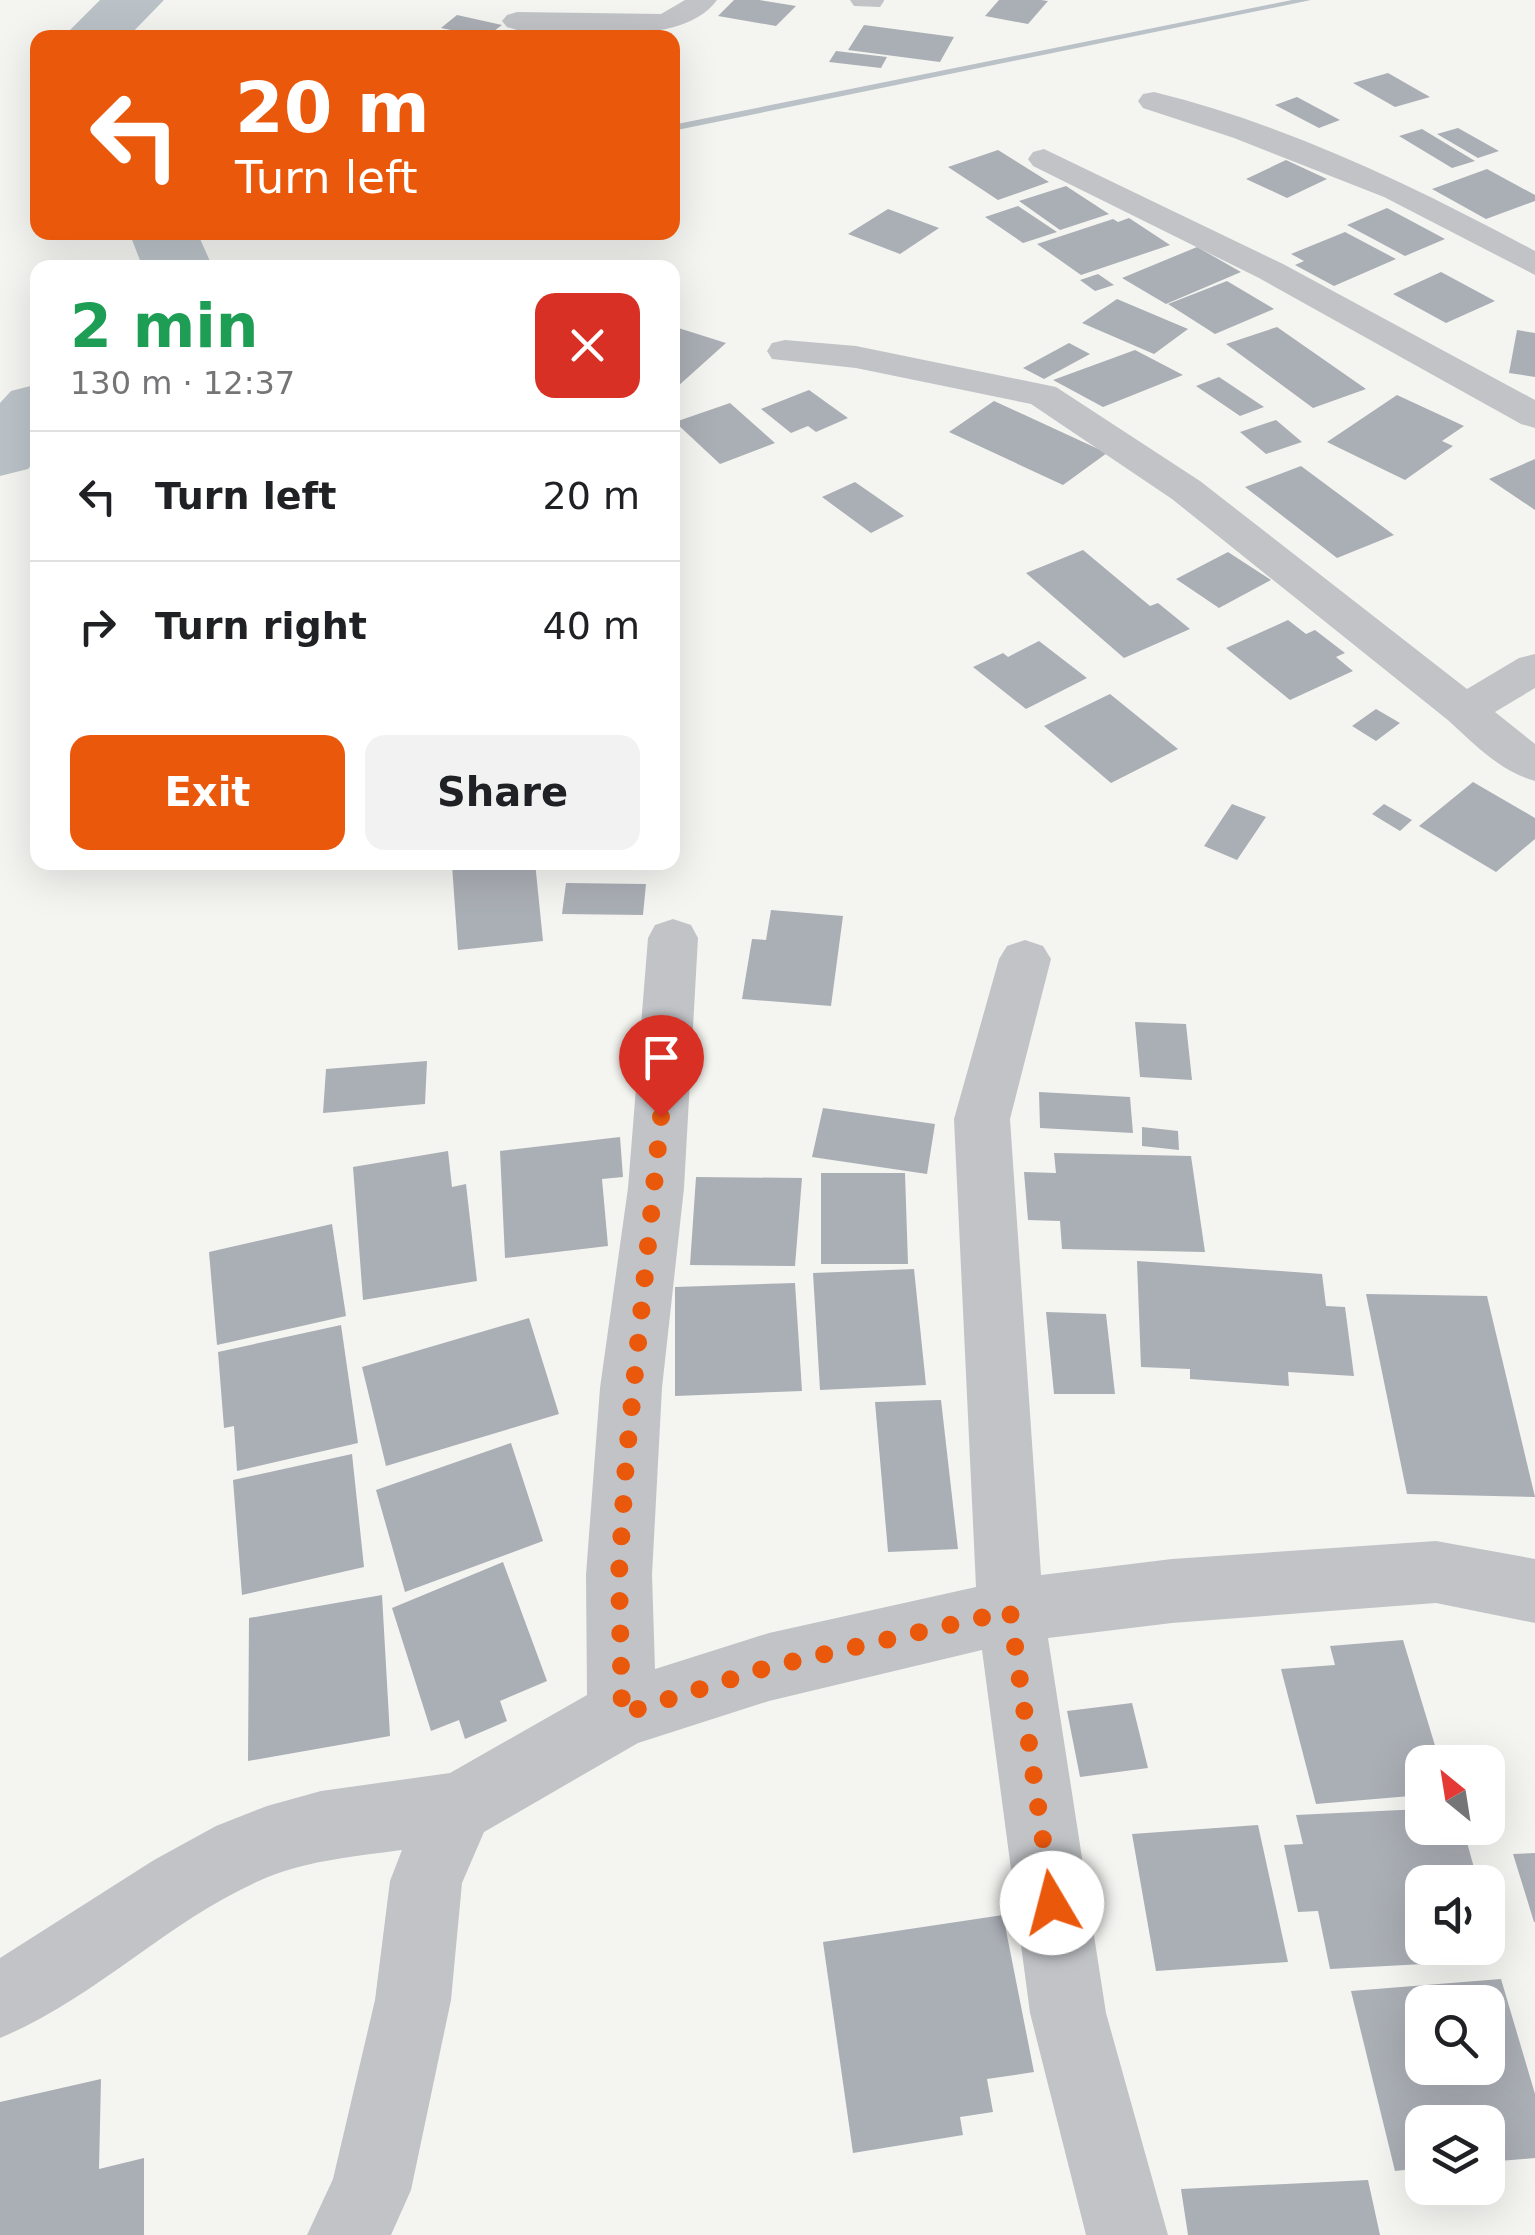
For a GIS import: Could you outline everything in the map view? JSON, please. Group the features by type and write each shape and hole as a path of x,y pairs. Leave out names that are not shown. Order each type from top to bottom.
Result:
{"street":[{"path":"516,21 662,22 679,18 703,0"},
{"path":"1154,101 1245,131 1396,190 1535,266"},
{"path":"1044,159 1271,271 1535,416"},
{"path":"784,351 856,357 1043,395 1186,490 1504,746 1535,765"},
{"path":"1464,710 1535,668"},
{"path":"622,1714 619,1574 626,1462 631,1388 656,1188 673,938"},
{"path":"1025,959 982,1119 1010,1611 1068,2013 1127,2235"},
{"path":"0,2000 43,1978 147,1906 244,1850 314,1829 459,1807 622,1714 769,1667 1010,1611 1172,1591 1436,1572 1535,1590"},
{"path":"348,2235 371,2190 412,2000 426,1881 459,1807"}],"building":[{"path":"734,0 796,6 776,26 718,16"},
{"path":"999,0 1048,1 1028,24 985,16"},
{"path":"457,15 502,25 495,30 441,28"},
{"path":"864,25 954,37 940,62 848,50"},
{"path":"836,51 887,57 881,68 829,62"},
{"path":"1388,73 1430,97 1395,107 1353,83"},
{"path":"1297,97 1340,120 1319,128 1275,105"},
{"path":"1458,128 1499,151 1478,158 1437,134"},
{"path":"1422,129 1475,161 1452,168 1399,136"},
{"path":"998,150 1049,182 998,200 948,167"},
{"path":"1286,160 1327,179 1287,198 1246,179"},
{"path":"1487,169 1535,195 1535,201 1486,219 1432,189"},
{"path":"1066,186 1109,214 1060,230 1019,201"},
{"path":"1018,206 1057,232 1023,243 985,217"},
{"path":"1387,208 1445,239 1405,256 1347,225"},
{"path":"888,209 939,228 900,254 848,234"},
{"path":"1129,218 1170,245 1081,275 1037,244 1113,219 1118,222"},
{"path":"1345,232 1396,259 1334,286 1295,265 1304,261 1291,254"},
{"path":"1197,247 1241,272 1166,304 1122,278"},
{"path":"1441,272 1495,301 1446,323 1393,294"},
{"path":"1098,274 1114,285 1095,291 1080,280"},
{"path":"1227,281 1274,309 1215,334 1168,304"},
{"path":"1117,299 1188,329 1154,354 1082,323"},
{"path":"1277,327 1366,389 1313,408 1226,344"},
{"path":"680,329 726,343 680,384"},
{"path":"1517,330 1535,333 1535,377 1509,373"},
{"path":"1069,343 1090,354 1044,379 1023,368"},
{"path":"1135,350 1183,375 1103,407 1053,380"},
{"path":"1219,377 1264,407 1240,416 1196,386"},
{"path":"809,390 848,418 816,432 808,426 791,433 761,409"},
{"path":"1397,395 1464,426 1442,441 1453,446 1405,480 1327,442"},
{"path":"994,401 1107,453 1063,485 949,432"},
{"path":"730,403 775,443 720,464 680,427 680,420"},
{"path":"1276,420 1302,442 1266,454 1240,432"},
{"path":"1535,459 1535,510 1489,479"},
{"path":"1301,466 1394,535 1337,558 1245,487"},
{"path":"855,482 904,516 871,533 822,497"},
{"path":"1083,550 1150,606 1158,603 1190,629 1124,658 1026,573"},
{"path":"1228,552 1271,580 1219,608 1176,579"},
{"path":"1288,620 1306,634 1315,630 1345,653 1336,657 1353,671 1290,700 1226,648"},
{"path":"1039,641 1087,678 1026,709 973,667 1003,653 1008,657"},
{"path":"1110,694 1178,749 1111,783 1044,726"},
{"path":"1376,709 1400,723 1376,741 1352,726"},
{"path":"1473,782 1535,818 1535,839 1496,872 1419,826"},
{"path":"1232,804 1266,817 1237,860 1204,846"},
{"path":"1384,804 1412,820 1400,831 1372,814"},
{"path":"452,870 536,870 543,941 458,950"},
{"path":"566,883 646,884 643,915 562,914"},
{"path":"771,910 843,916 831,1006 742,999 752,939 766,940"},
{"path":"1135,1022 1186,1024 1192,1080 1140,1077"},
{"path":"427,1061 425,1104 323,1113 326,1069"},
{"path":"1039,1092 1130,1097 1133,1133 1040,1128"},
{"path":"823,1108 935,1124 927,1174 812,1157"},
{"path":"1142,1127 1178,1131 1179,1150 1142,1146"},
{"path":"620,1137 623,1177 602,1179 608,1246 505,1258 500,1151"},
{"path":"448,1151 452,1187 466,1184 477,1281 363,1300 353,1167"},
{"path":"1054,1153 1191,1156 1205,1252 1062,1249 1060,1221 1028,1220 1024,1172 1056,1173"},
{"path":"821,1173 905,1173 908,1264 821,1264"},
{"path":"696,1177 802,1178 795,1266 690,1265"},
{"path":"332,1224 346,1316 217,1345 209,1252"},
{"path":"1137,1261 1322,1274 1326,1306 1345,1307 1354,1376 1288,1372 1289,1386 1190,1379 1190,1369 1141,1367"},
{"path":"914,1269 926,1385 820,1390 813,1273"},
{"path":"795,1283 802,1391 675,1396 675,1287"},
{"path":"1366,1294 1487,1296 1535,1497 1407,1494"},
{"path":"1046,1312 1106,1314 1115,1394 1054,1394"},
{"path":"529,1318 559,1414 386,1466 362,1367"},
{"path":"341,1325 358,1443 237,1471 234,1426 224,1428 218,1352"},
{"path":"941,1400 958,1549 888,1552 875,1402"},
{"path":"511,1443 543,1541 405,1592 376,1490"},
{"path":"352,1454 364,1567 242,1595 233,1480"},
{"path":"503,1562 547,1681 500,1701 507,1721 465,1739 459,1720 431,1731 392,1608"},
{"path":"382,1595 390,1736 248,1761 249,1618"},
{"path":"1403,1640 1435,1745 1405,1745 1405,1796 1316,1804 1281,1669 1335,1665 1330,1646"},
{"path":"1132,1703 1148,1768 1080,1777 1067,1711"},
{"path":"1405,1810 1405,1845 1468,1845 1473,1865 1405,1865 1405,1965 1330,1969 1318,1911 1298,1912 1284,1845 1303,1844 1296,1815"},
{"path":"1258,1825 1288,1962 1156,1971 1132,1834"},
{"path":"1535,1853 1535,1922 1534,1922 1513,1854"},
{"path":"1003,1915 1034,2072 987,2079 993,2112 960,2117 963,2135 853,2153 823,1942"},
{"path":"1501,1979 1503,1985 1426,1985"},
{"path":"1405,1987 1405,2085 1505,2085 1505,1993 1535,2094 1535,2158 1505,2161 1505,2105 1405,2105 1405,2170 1395,2171 1351,1991"},
{"path":"101,2079 99,2169 144,2158 144,2235 0,2235 0,2102"},
{"path":"1368,2180 1380,2235 1188,2235 1181,2189"}],"waterway":[{"path":"100,30 135,0"},
{"path":"680,126 1306,0"},
{"path":"166,240 175,260"},
{"path":"0,452 30,416"}],"route":[{"path":"661,1117 626,1462 619,1574 622,1714 769,1667 1010,1611 1052,1903"}]}
